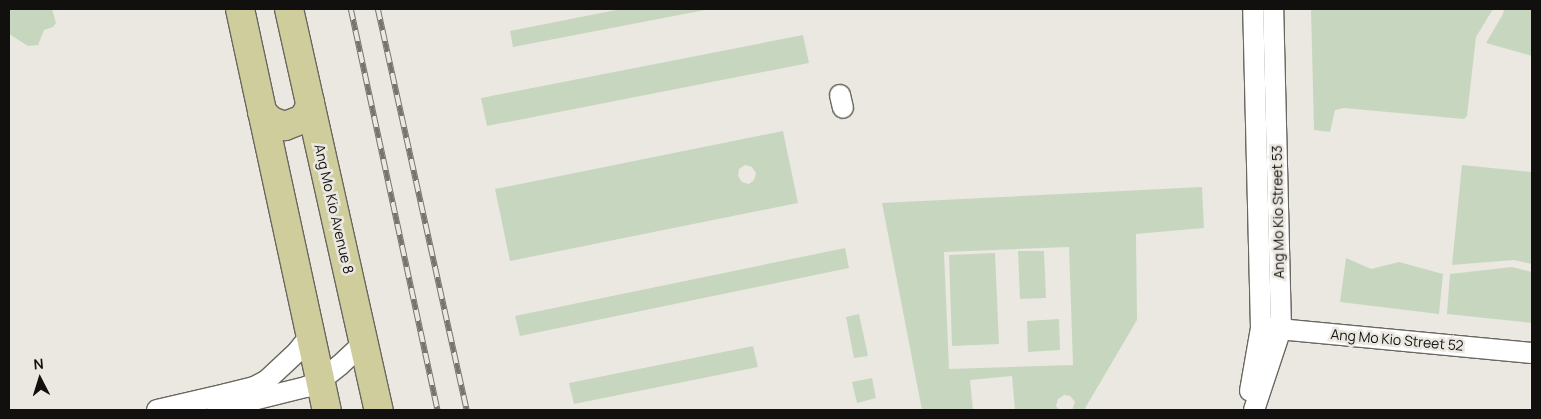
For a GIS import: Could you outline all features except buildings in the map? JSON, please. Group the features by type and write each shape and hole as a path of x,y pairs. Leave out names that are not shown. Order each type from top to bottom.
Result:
{"main road":[{"path":"240,9 327,410"},
{"name":"Ang Mo Kio Avenue 8","path":"289,9 379,410"},
{"path":"262,112 272,121 285,126 303,119 309,109 310,102"}],"street":[{"name":"Ang Mo Kio Street 53","path":"1246,410 1261,328 1253,9"},
{"name":"Ang Mo Kio Street 53","path":"1254,410 1281,329 1273,9"},
{"name":"Ang Mo Kio Street 52","path":"1261,328 1532,353"},
{"path":"157,410 254,387 267,380 280,369 311,335"},
{"path":"213,410 290,393 321,380 349,359 364,343"}],"green space":[{"path":"9,9 52,9 56,23 53,27 44,30 38,45 28,46 9,34"},
{"path":"621,9 710,9 513,47 510,31"},
{"path":"1311,9 1493,9 1476,37 1467,116 1464,119 1344,108 1335,110 1330,132 1314,130"},
{"path":"1504,9 1532,9 1532,56 1486,43"},
{"path":"803,35 809,63 487,126 481,98"},
{"path":"783,131 798,203 510,261 495,189","holes":["745,165 752,167 756,173 754,180 749,184 742,182 738,176 739,169"]},
{"path":"1462,165 1532,172 1532,264 1514,260 1452,265"},
{"path":"1202,187 1204,228 1136,234 1137,320 1084,410 1072,410 1075,402 1070,396 1064,395 1058,399 1056,406 1059,410 1015,410 1012,376 970,380 973,410 922,410 882,203","holes":["1069,247 1073,365 949,369 944,252"]},
{"path":"845,248 849,268 520,336 515,316"},
{"path":"1018,251 1044,251 1046,298 1020,299"},
{"path":"995,253 999,344 952,346 949,255"},
{"path":"1346,258 1371,269 1399,262 1443,274 1439,314 1340,302"},
{"path":"1512,267 1532,272 1532,323 1447,314 1450,274"},
{"path":"859,314 868,356 854,358 846,317"},
{"path":"1059,319 1060,350 1028,352 1027,321"},
{"path":"753,346 758,367 574,404 569,383"},
{"path":"872,378 876,398 857,403 852,382"}],"railway":[{"path":"351,9 438,410"},
{"path":"378,9 467,410"}]}
